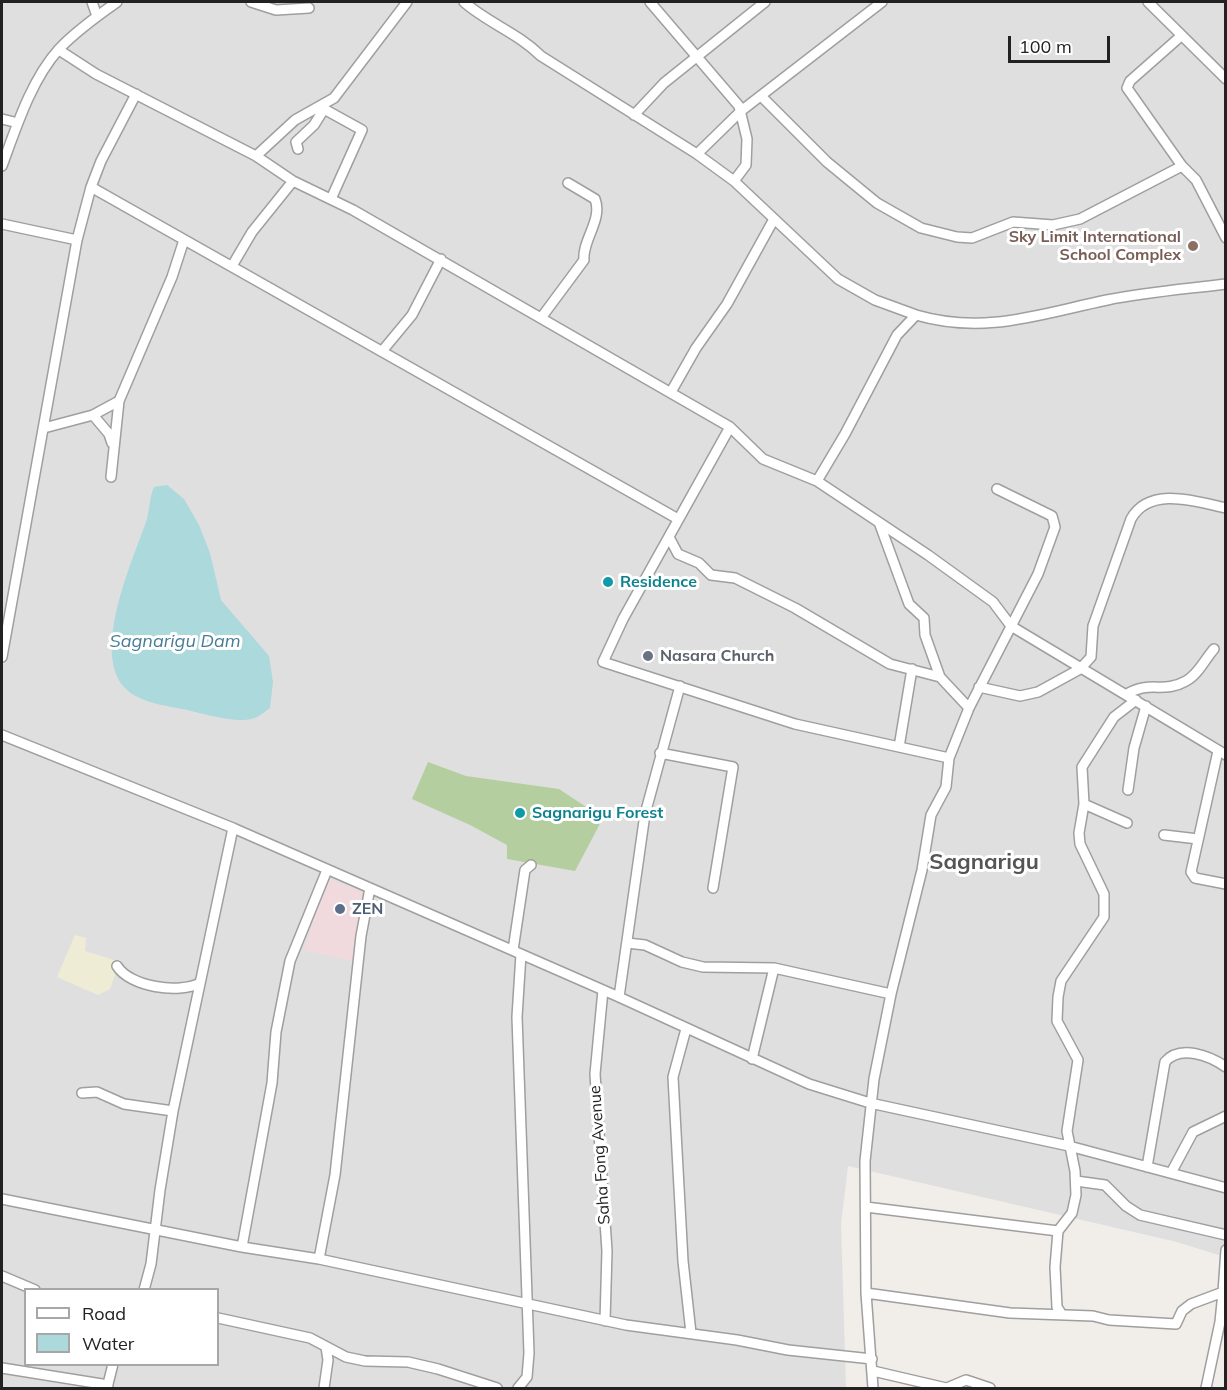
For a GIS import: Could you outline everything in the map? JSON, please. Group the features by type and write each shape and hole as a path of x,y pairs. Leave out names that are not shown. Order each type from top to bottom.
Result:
{"street":[{"path":"92,2 97,16"},
{"path":"2,166 18,123 38,82 59,50 97,16 117,2"},
{"path":"251,2 276,10 309,9"},
{"path":"256,156 295,120 334,98 407,2"},
{"path":"464,2 490,22 521,37 541,56 697,154 734,181 850,287 916,315 950,324 995,323 1110,300 1226,284"},
{"path":"651,2 736,101 741,111 742,127 747,139 746,165 734,181"},
{"path":"634,115 650,96 765,2"},
{"path":"697,154 741,111 821,46 882,2"},
{"path":"1148,2 1226,79"},
{"path":"1159,13 1160,2"},
{"path":"1181,36 1130,81 1126,88 1182,166 1196,180 1226,238"},
{"path":"59,50 75,62 256,156 293,181 441,259 730,427 763,459 817,481 928,555 993,602 1011,626 1222,753 1198,839 1192,876 1226,884"},
{"path":"2,657 77,240 91,187 115,132 136,94"},
{"path":"761,96 827,162 877,203 921,228 957,237 972,238 1012,222 1053,225 1080,219 1182,166"},
{"path":"298,149 296,142 314,125 324,110 362,130 331,199"},
{"path":"2,119 18,123"},
{"path":"232,266 252,232 293,181"},
{"path":"541,318 584,260 583,250 597,213 595,199 568,183"},
{"path":"91,187 383,350 678,519"},
{"path":"671,392 696,348 727,304 774,219"},
{"path":"2,224 77,240"},
{"path":"111,477 119,401 172,277 184,240"},
{"path":"383,350 412,315 441,259"},
{"path":"817,481 845,434 897,335 916,315"},
{"path":"44,428 93,415 119,401"},
{"path":"93,415 110,434 113,449"},
{"path":"730,427 622,619 603,662 795,724 949,758"},
{"path":"873,1389 866,1293 865,1161 870,1103 891,994 922,870 931,815 946,787 949,758 979,687 1038,574 1055,523 1052,516 998,489"},
{"path":"979,687 1024,696 1038,692 1080,669 1093,652 1093,626 1136,509 1146,502 1165,498 1226,508"},
{"path":"880,525 909,604 924,618 925,636 940,677 969,708"},
{"path":"669,537 678,554 699,563 711,574 735,578 795,608 890,664 940,677"},
{"path":"1126,694 1143,686 1168,688 1185,682 1193,676 1214,649"},
{"path":"899,747 912,669"},
{"path":"619,997 645,814 680,686"},
{"path":"1062,1315 1057,1307 1055,1279 1058,1231 1072,1213 1076,1181 1067,1123 1078,1060 1057,1021 1058,997 1061,981 1104,917 1106,906 1104,894 1080,844 1080,823 1084,804 1082,767 1114,717 1136,700"},
{"path":"1128,790 1134,748 1146,706"},
{"path":"2,735 233,828 619,997 809,1084 870,1103 1069,1146 1225,1185"},
{"path":"660,753 733,767 713,888"},
{"path":"1084,804 1127,823"},
{"path":"145,1288 151,1264 173,1111 233,828"},
{"path":"1164,835 1198,839"},
{"path":"518,1389 528,1371 517,952 525,870 531,865"},
{"path":"242,1246 272,1083 276,1032 290,961 327,870"},
{"path":"319,1258 335,1175 359,948 370,888"},
{"path":"627,943 645,945 682,962 703,967 774,968 891,994"},
{"path":"117,966 129,979 145,983 185,989 200,983"},
{"path":"752,1059 774,968"},
{"name":"Saha Fong Avenue","path":"603,990 595,1074 607,1251 605,1321"},
{"path":"686,1029 673,1077 684,1261 691,1333"},
{"path":"1147,1167 1165,1062 1169,1057 1182,1053 1196,1054 1211,1057 1226,1067"},
{"path":"82,1093 97,1092 124,1104 173,1111"},
{"path":"1171,1173 1193,1132 1226,1116"},
{"path":"1076,1181 1105,1185 1126,1206 1140,1215 1226,1235"},
{"path":"2,1199 242,1246 319,1258 605,1321 788,1350 872,1359"},
{"path":"866,1207 1058,1231"},
{"path":"1206,1389 1220,1322 1226,1250"},
{"path":"2,1276 30,1288"},
{"path":"866,1293 1010,1313 1176,1324 1182,1311 1191,1304 1224,1292"},
{"path":"219,1318 305,1336 346,1357 365,1361 408,1362 438,1369 497,1389"},
{"path":"324,1389 328,1360 326,1347"},
{"path":"2,1368 108,1387 113,1366"},
{"path":"873,1371 946,1389 966,1380 990,1389"}],"shaded area":[{"path":"2,2 1225,2 1225,1257 1177,1242 848,1166 841,1224 846,1388 2,1388"},
{"path":"327,878 364,893 353,961 304,950"},
{"path":"75,935 86,938 85,951 120,962 110,989 98,995 57,977"}],"green space":[{"name":"Sagnarigu Forest","path":"428,762 466,776 559,789 603,818 575,871 507,859 507,845 470,825 412,799"}],"water":[{"name":"Sagnarigu Dam","path":"167,485 184,499 199,525 210,553 221,600 269,656 273,682 270,708 261,715 245,720 220,718 145,700 124,687 115,671 112,651 113,629 124,582 146,522 154,487"}],"place":[{"name":"Sky Limit International School Complex","path":"1193,246"},
{"name":"Residence","path":"608,582"},
{"name":"Nasara Church","path":"648,656"},
{"name":"Sagnarigu Forest","path":"520,813"},
{"name":"ZEN","path":"340,909"}],"district":[{"name":"Sagnarigu","path":"984,862"}]}
